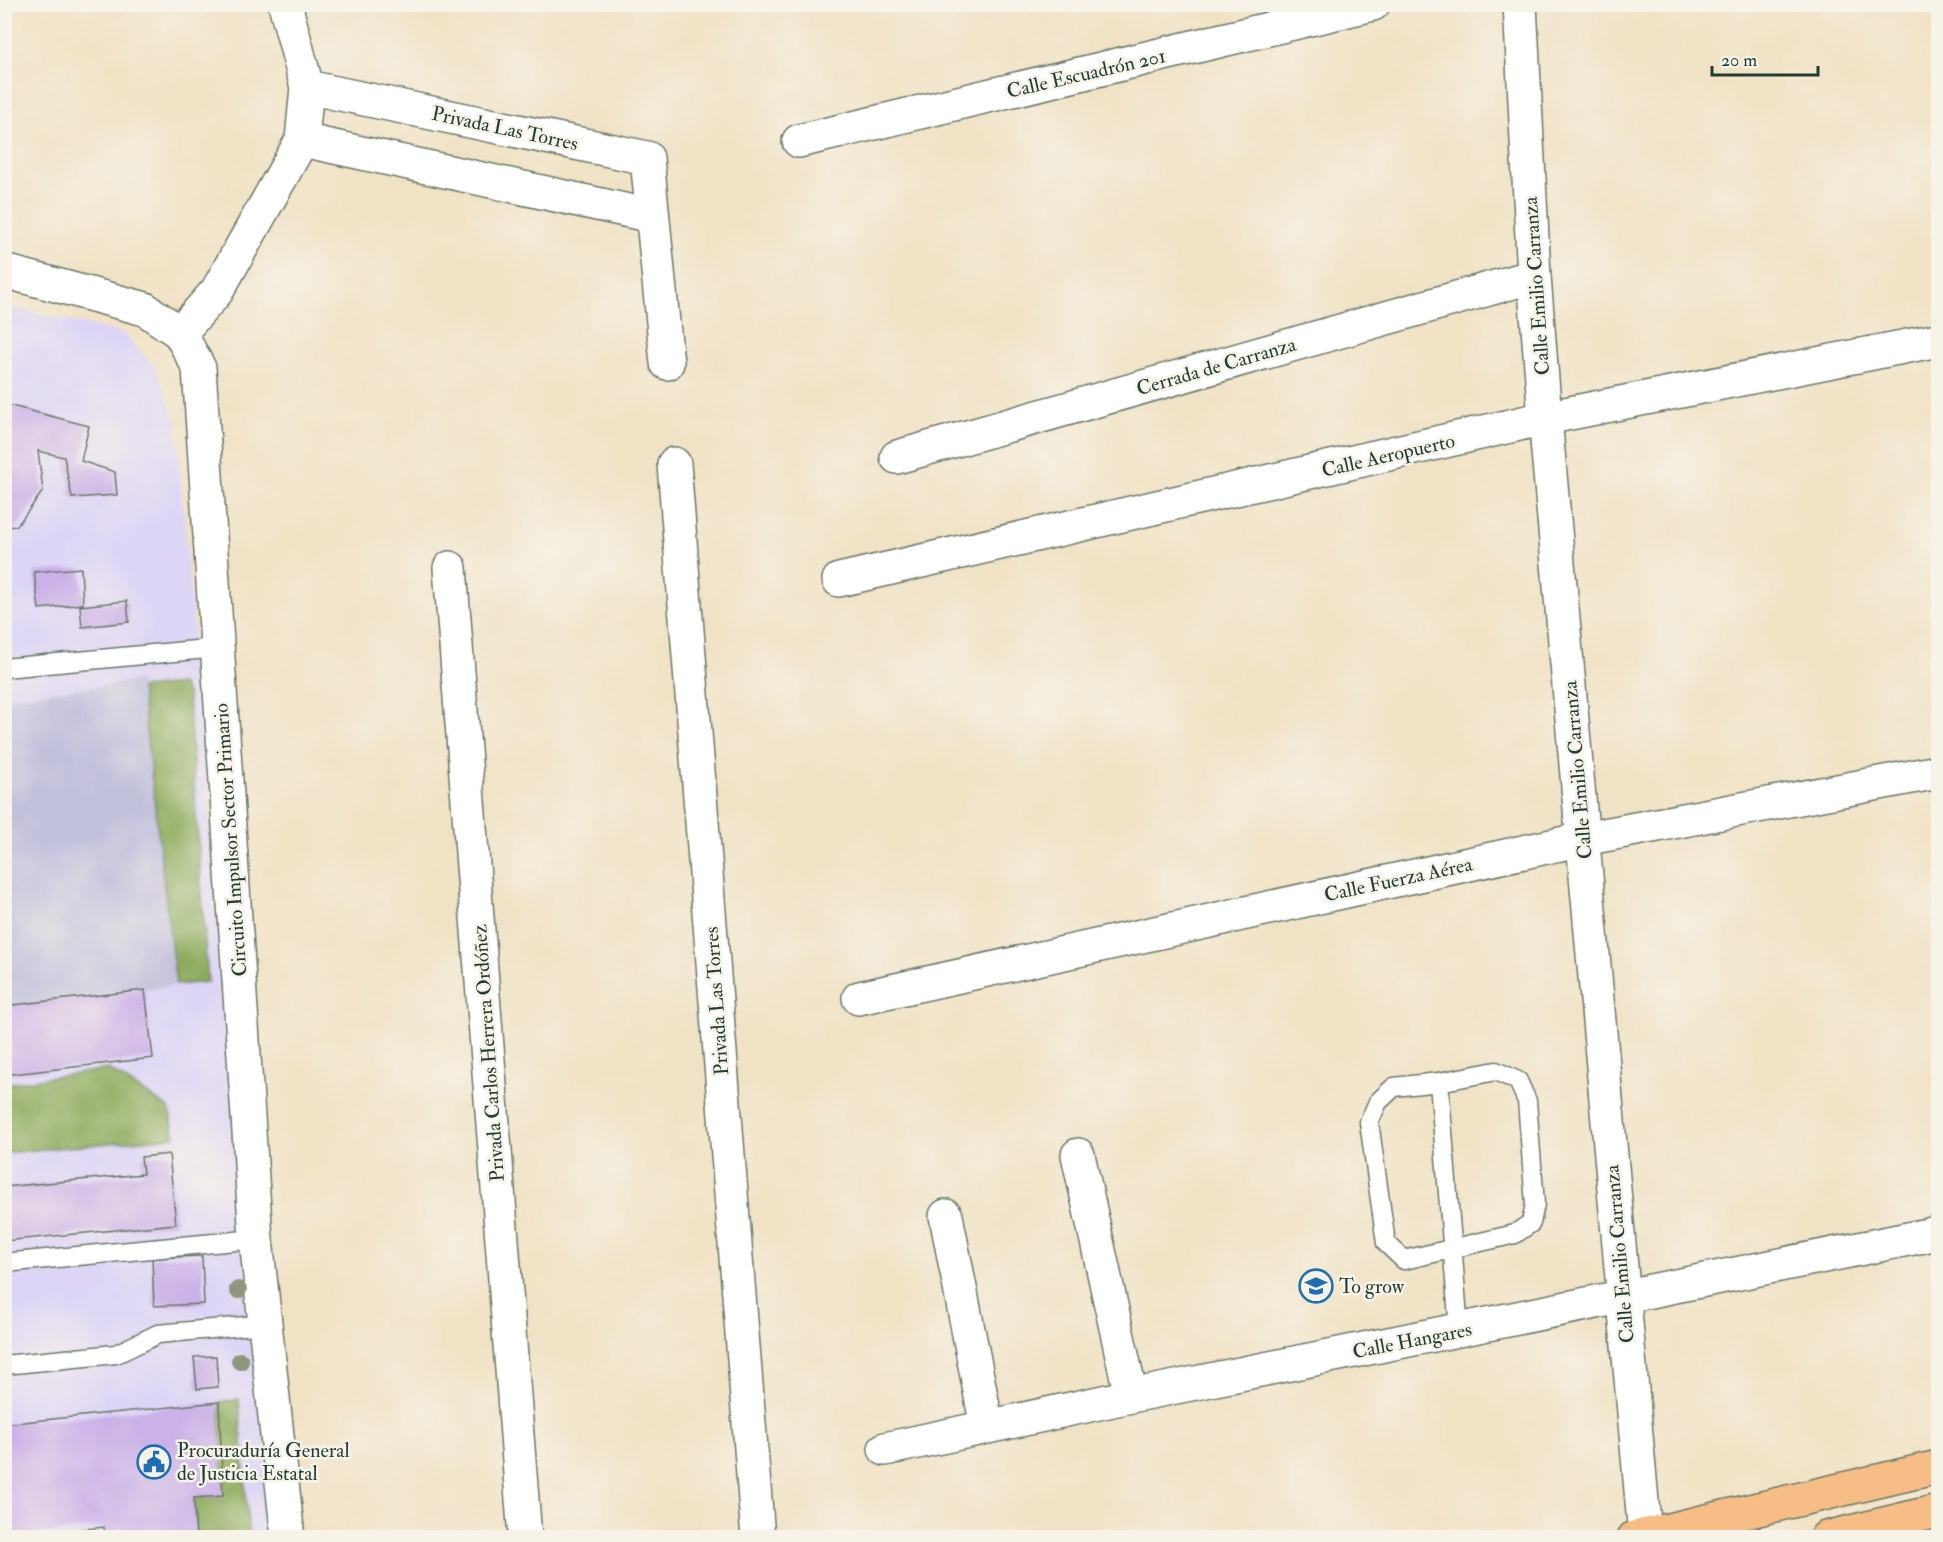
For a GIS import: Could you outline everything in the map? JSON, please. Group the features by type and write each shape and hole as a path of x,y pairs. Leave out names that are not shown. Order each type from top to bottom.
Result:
{"main road":[{"path":"1639,1536 1938,1467"},
{"path":"1826,1538 1938,1511"}],"street":[{"path":"180,333 217,291 302,140 307,87 285,4"},
{"name":"Calle Escuadrón 201","path":"799,141 1373,4"},
{"name":"Calle Emilio Carranza","path":"1520,4 1534,276 1545,418 1623,1297 1639,1536"},
{"name":"Privada Las Torres","path":"307,87 646,158 667,363"},
{"path":"302,140 652,216"},
{"name":"Circuito Impulsor Sector Primario","path":"4,271 145,309 180,333 199,368 256,1239 288,1538"},
{"name":"Cerrada de Carranza","path":"897,457 1534,276"},
{"name":"Calle Aeropuerto","path":"839,580 1545,418 1938,340"},
{"name":"Privada Las Torres","path":"674,464 758,1538"},
{"name":"Privada Carlos Herrera Ordóñez","path":"450,568 525,1538"},
{"name":"Calle Fuerza Aérea","path":"859,998 1583,839 1938,772"},
{"path":"1078,1155 1131,1396"},
{"path":"946,1216 987,1427"},
{"name":"Calle Hangares","path":"885,1449 1131,1396 1938,1233"}],"lane":[{"path":"4,668 217,648"},
{"path":"1496,1071 1518,1081 1527,1101 1536,1204 1531,1223 1515,1234 1404,1260 1386,1243 1369,1122 1378,1102 1394,1087 1439,1082 1496,1071"},
{"path":"1439,1082 1459,1330"},
{"path":"4,1263 256,1239"},
{"path":"4,1365 116,1354 158,1334 265,1324"}],"shaded area":[{"path":"5,306 123,333 156,368 176,422 272,1537 5,1538"},
{"path":"140,681 176,985 5,1006 4,698"}],"green space":[{"path":"181,684 188,695 208,982 176,985 141,688"},
{"path":"108,1069 169,1108 175,1137 5,1153 5,1084"},
{"path":"239,1399 249,1537 196,1537 194,1498 222,1496 219,1402"}],"building":[{"path":"4,404 89,426 81,461 115,472 117,495 72,498 64,457 38,451 43,491 17,526 4,527"},
{"path":"81,568 83,604 39,609 34,572"},
{"path":"127,601 129,622 82,627 80,606"},
{"path":"145,990 153,1058 4,1075 4,1006"},
{"path":"169,1154 176,1224 4,1241 4,1187 143,1174 141,1157"},
{"path":"202,1256 204,1304 154,1306 152,1258"},
{"path":"216,1356 218,1387 197,1389 194,1357"},
{"path":"219,1402 223,1496 194,1498 196,1538 105,1538 104,1527 4,1537 4,1424"}],"place":[{"name":"To grow","path":"1316,1286"},
{"name":"Procuraduría General de Justicia Estatal","path":"154,1462"}]}
